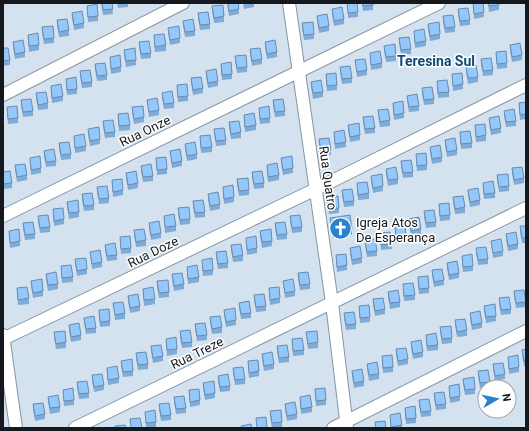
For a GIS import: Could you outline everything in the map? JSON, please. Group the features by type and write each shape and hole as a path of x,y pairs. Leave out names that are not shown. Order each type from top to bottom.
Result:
{"street":[{"path":"3,95 183,3"},
{"name":"Rua Quatro","path":"289,3 332,303 347,425"},
{"name":"Rua Onze","path":"3,216 438,3"},
{"name":"Rua Doze","path":"3,338 316,189 526,85"},
{"name":"Rua Treze","path":"75,428 526,208"},
{"path":"333,428 347,425 526,331"},
{"path":"3,338 16,428"}],"building":[{"path":"102,3 112,3 113,9 103,10"},
{"path":"228,3 238,3 239,9 229,11"},
{"path":"347,3 357,3 358,12 348,13"},
{"path":"363,3 373,3 373,5 363,6"},
{"path":"473,3 483,3 484,12 474,14"},
{"path":"489,3 499,3 499,5 489,6"},
{"path":"97,4 98,16 88,17 87,6"},
{"path":"223,5 224,16 214,18 212,6"},
{"path":"342,7 344,19 334,21 332,9"},
{"path":"468,8 470,20 460,21 458,9"},
{"path":"82,11 84,23 74,25 72,13"},
{"path":"208,12 210,24 200,25 198,13"},
{"path":"327,14 329,26 319,28 317,16"},
{"path":"453,15 455,27 445,28 443,16"},
{"path":"67,19 69,30 59,32 57,20"},
{"path":"193,19 195,31 185,32 183,21"},
{"path":"313,22 314,34 304,35 302,23"},
{"path":"439,22 440,34 430,36 428,24"},
{"path":"53,26 54,38 44,39 42,27"},
{"path":"179,26 180,38 170,40 168,28"},
{"path":"424,29 426,41 415,43 414,31"},
{"path":"38,33 39,45 29,46 28,35"},
{"path":"164,34 166,45 155,47 154,35"},
{"path":"409,37 411,49 401,50 399,38"},
{"path":"23,40 25,52 15,54 13,42"},
{"path":"275,40 277,52 267,54 265,42"},
{"path":"149,41 151,53 141,54 139,42"},
{"path":"520,43 522,55 512,57 510,45"},
{"path":"395,44 396,56 386,57 384,46"},
{"path":"3,48 8,48 10,60 3,61"},
{"path":"135,48 136,60 126,61 124,50"},
{"path":"260,48 262,59 252,61 250,49"},
{"path":"380,51 382,63 371,65 370,53"},
{"path":"506,51 507,63 497,64 496,52"},
{"path":"120,55 121,67 111,69 110,57"},
{"path":"246,55 247,67 237,68 235,56"},
{"path":"491,58 493,70 483,71 481,59"},
{"path":"365,59 367,70 357,72 355,60"},
{"path":"231,62 232,74 222,75 221,64"},
{"path":"105,63 107,75 97,76 95,64"},
{"path":"476,65 478,77 468,78 466,67"},
{"path":"350,66 352,78 342,79 340,67"},
{"path":"216,69 218,81 208,83 206,71"},
{"path":"90,70 92,82 82,83 80,71"},
{"path":"336,73 337,85 327,86 326,74"},
{"path":"462,73 463,84 453,86 452,74"},
{"path":"76,77 77,89 67,90 66,79"},
{"path":"201,77 203,88 193,90 191,78"},
{"path":"321,80 323,92 313,93 311,82"},
{"path":"447,80 449,92 438,93 437,81"},
{"path":"61,84 63,96 52,98 51,86"},
{"path":"187,84 188,96 178,97 177,85"},
{"path":"432,87 434,99 424,100 422,88"},
{"path":"172,91 174,103 164,104 162,93"},
{"path":"46,92 48,103 38,105 36,93"},
{"path":"417,94 419,106 409,107 407,96"},
{"path":"157,98 159,110 149,112 147,100"},
{"path":"31,99 33,111 23,112 21,100"},
{"path":"283,99 285,111 275,112 273,100"},
{"path":"403,101 404,113 394,115 393,103"},
{"path":"526,102 526,114 520,115 519,103"},
{"path":"17,106 18,118 8,119 7,107"},
{"path":"143,106 144,117 134,119 132,107"},
{"path":"269,106 270,118 260,119 259,108"},
{"path":"388,109 390,120 380,122 378,110"},
{"path":"514,109 516,121 506,122 504,111"},
{"path":"128,113 130,125 119,126 118,114"},
{"path":"254,113 256,125 245,127 244,115"},
{"path":"373,116 375,128 365,129 363,117"},
{"path":"499,116 501,128 491,130 489,118"},
{"path":"113,120 115,132 105,133 103,121"},
{"path":"239,121 241,132 231,134 229,122"},
{"path":"359,123 360,135 350,137 348,125"},
{"path":"485,124 486,135 476,137 475,125"},
{"path":"99,127 100,139 90,141 88,129"},
{"path":"224,128 226,140 216,141 214,129"},
{"path":"344,130 346,142 335,144 334,132"},
{"path":"470,131 472,143 461,144 460,132"},
{"path":"84,134 86,146 75,148 74,136"},
{"path":"210,135 212,147 201,148 200,136"},
{"path":"329,138 331,150 321,151 319,139"},
{"path":"455,138 457,150 447,152 445,140"},
{"path":"69,142 71,154 61,155 59,143"},
{"path":"195,142 197,154 187,156 185,144"},
{"path":"440,145 442,157 432,159 430,147"},
{"path":"54,149 56,161 46,162 44,151"},
{"path":"180,149 182,161 172,163 170,151"},
{"path":"426,153 427,165 417,166 416,154"},
{"path":"40,156 41,168 31,170 30,158"},
{"path":"292,156 293,168 283,170 281,158"},
{"path":"166,157 167,169 157,170 156,158"},
{"path":"411,160 413,172 403,173 401,161"},
{"path":"277,163 279,175 268,177 267,165"},
{"path":"25,164 27,175 17,177 15,165"},
{"path":"151,164 153,176 143,177 141,166"},
{"path":"396,167 398,179 388,180 386,169"},
{"path":"522,167 524,178 514,180 512,168"},
{"path":"10,171 12,183 3,184 3,172"},
{"path":"136,171 138,183 128,185 126,173"},
{"path":"262,171 264,183 254,184 252,172"},
{"path":"382,174 383,186 373,188 371,176"},
{"path":"508,174 509,186 499,187 497,175"},
{"path":"248,178 249,190 239,191 237,179"},
{"path":"122,179 123,190 113,192 112,180"},
{"path":"493,181 495,193 484,194 483,183"},
{"path":"367,182 369,193 358,195 357,183"},
{"path":"233,185 234,197 224,199 223,187"},
{"path":"107,186 109,198 99,199 97,187"},
{"path":"478,188 480,200 470,202 468,190"},
{"path":"352,189 354,201 344,202 342,190"},
{"path":"218,192 220,204 210,206 208,194"},
{"path":"92,193 94,205 84,206 82,194"},
{"path":"338,196 339,208 329,209 327,198"},
{"path":"463,196 465,207 455,209 453,197"},
{"path":"78,200 79,212 69,213 67,202"},
{"path":"203,200 205,212 195,213 193,201"},
{"path":"449,203 450,215 440,216 439,204"},
{"path":"189,207 190,219 180,220 178,208"},
{"path":"63,208 64,219 54,221 53,209"},
{"path":"434,210 436,222 426,223 424,211"},
{"path":"174,214 176,226 165,227 164,216"},
{"path":"48,215 50,227 40,228 38,216"},
{"path":"300,215 302,227 292,228 290,216"},
{"name":"Igreja Atos De Esperança","path":"350,215 352,229 333,233 330,218"},
{"path":"419,217 421,229 411,231 409,219"},
{"path":"159,221 161,233 151,235 149,223"},
{"path":"33,222 35,234 25,235 23,223"},
{"path":"285,222 287,234 277,235 275,223"},
{"path":"405,224 406,236 396,238 395,226"},
{"path":"520,226 526,226 526,238 522,238"},
{"path":"19,229 20,241 10,243 9,231"},
{"path":"144,229 146,240 136,242 134,230"},
{"path":"271,229 272,241 262,242 260,231"},
{"path":"390,232 392,244 381,245 380,233"},
{"path":"516,232 518,244 508,246 506,234"},
{"path":"130,236 131,248 121,249 120,237"},
{"path":"256,236 257,248 247,250 246,238"},
{"path":"375,239 377,251 367,252 365,241"},
{"path":"501,239 503,251 493,253 491,241"},
{"path":"115,243 117,255 107,256 105,245"},
{"path":"241,244 243,255 233,257 231,245"},
{"path":"360,246 362,258 352,260 350,248"},
{"path":"486,247 488,259 478,260 476,248"},
{"path":"100,250 102,262 92,264 90,252"},
{"path":"226,251 228,263 218,264 216,252"},
{"path":"346,254 347,265 337,267 336,255"},
{"path":"472,254 473,266 463,267 462,256"},
{"path":"86,258 87,269 77,271 75,259"},
{"path":"212,258 213,270 203,271 202,260"},
{"path":"457,261 459,273 449,275 447,263"},
{"path":"71,265 73,277 62,278 61,266"},
{"path":"197,265 199,277 188,279 187,267"},
{"path":"442,269 444,280 434,282 432,270"},
{"path":"56,272 58,284 48,285 46,274"},
{"path":"308,272 310,284 300,285 298,273"},
{"path":"182,273 184,284 174,286 172,274"},
{"path":"428,276 429,288 419,289 418,277"},
{"path":"42,279 43,291 33,293 31,281"},
{"path":"293,279 295,291 285,293 283,281"},
{"path":"168,280 169,292 159,293 157,281"},
{"path":"413,283 415,295 404,296 403,284"},
{"path":"27,287 29,298 18,300 17,288"},
{"path":"153,287 155,299 144,300 143,289"},
{"path":"279,287 280,298 270,300 269,288"},
{"path":"398,290 400,302 390,303 388,292"},
{"path":"524,290 526,302 516,303 514,291"},
{"path":"138,294 140,306 130,308 128,296"},
{"path":"264,294 266,306 256,307 254,295"},
{"path":"509,297 511,309 501,310 499,298"},
{"path":"383,298 385,309 375,311 373,299"},
{"path":"249,301 251,313 241,314 239,303"},
{"path":"123,302 125,313 115,315 113,303"},
{"path":"495,304 496,316 486,317 484,306"},
{"path":"369,305 370,317 360,318 359,306"},
{"path":"235,308 236,320 226,322 224,310"},
{"path":"109,309 110,321 100,322 99,310"},
{"path":"480,311 482,323 472,325 470,313"},
{"path":"354,312 356,324 346,325 344,313"},
{"path":"94,316 96,328 86,329 84,318"},
{"path":"220,316 222,327 212,329 210,317"},
{"path":"465,319 467,330 457,332 455,320"},
{"path":"79,323 81,335 71,337 69,325"},
{"path":"205,323 207,335 197,336 195,324"},
{"path":"451,326 452,338 442,339 440,327"},
{"path":"190,330 192,342 182,343 180,331"},
{"path":"65,331 66,342 56,344 54,332"},
{"path":"317,331 318,342 308,344 306,332"},
{"path":"436,333 438,345 427,346 426,335"},
{"path":"176,337 177,349 167,350 166,339"},
{"path":"302,338 304,350 293,351 292,339"},
{"path":"421,340 423,352 413,354 411,342"},
{"path":"161,345 163,356 153,358 151,346"},
{"path":"287,345 289,357 279,358 277,346"},
{"path":"406,348 408,359 398,361 396,349"},
{"path":"526,349 526,361 524,361 522,350"},
{"path":"146,352 148,364 138,365 136,353"},
{"path":"272,352 274,364 264,366 262,354"},
{"path":"392,355 393,367 383,368 382,356"},
{"path":"518,355 519,367 509,369 508,357"},
{"path":"132,359 133,371 123,372 121,361"},
{"path":"258,360 259,371 249,373 248,361"},
{"path":"377,362 379,374 369,375 367,364"},
{"path":"503,363 505,374 495,376 493,364"},
{"path":"117,366 119,378 108,380 107,368"},
{"path":"243,367 245,379 235,380 233,368"},
{"path":"362,369 364,381 354,383 352,371"},
{"path":"488,370 490,379 479,379 478,371"},
{"path":"102,374 104,385 94,387 92,375"},
{"path":"228,374 230,386 220,387 218,376"},
{"path":"474,377 475,389 465,390 463,379"},
{"path":"87,381 89,393 79,394 77,382"},
{"path":"214,381 215,393 205,395 203,383"},
{"path":"459,384 460,396 450,398 449,386"},
{"path":"73,388 74,400 64,401 63,390"},
{"path":"325,388 326,400 316,401 315,389"},
{"path":"199,389 200,400 190,402 189,390"},
{"path":"444,392 446,404 436,405 434,393"},
{"path":"58,395 60,407 50,408 48,397"},
{"path":"310,395 312,407 301,409 300,397"},
{"path":"184,396 186,408 176,409 174,397"},
{"path":"429,399 431,411 421,412 419,400"},
{"path":"295,402 297,414 287,416 285,404"},
{"path":"43,403 45,414 35,416 33,404"},
{"path":"169,403 171,415 161,416 159,404"},
{"path":"415,406 416,418 406,419 405,408"},
{"path":"155,410 156,422 146,423 145,412"},
{"path":"281,410 282,422 272,423 270,411"},
{"path":"400,413 402,425 391,427 390,415"},
{"path":"266,417 267,428 257,428 256,418"},
{"path":"140,418 142,428 131,428 130,419"},
{"path":"385,421 386,428 376,428 375,422"},
{"path":"251,424 252,428 241,428 241,426"},
{"path":"125,425 126,428 115,428 115,426"}],"place":[{"name":"Igreja Atos De Esperança","path":"341,229"}],"district":[{"name":"Teresina Sul","path":"436,61"}]}
